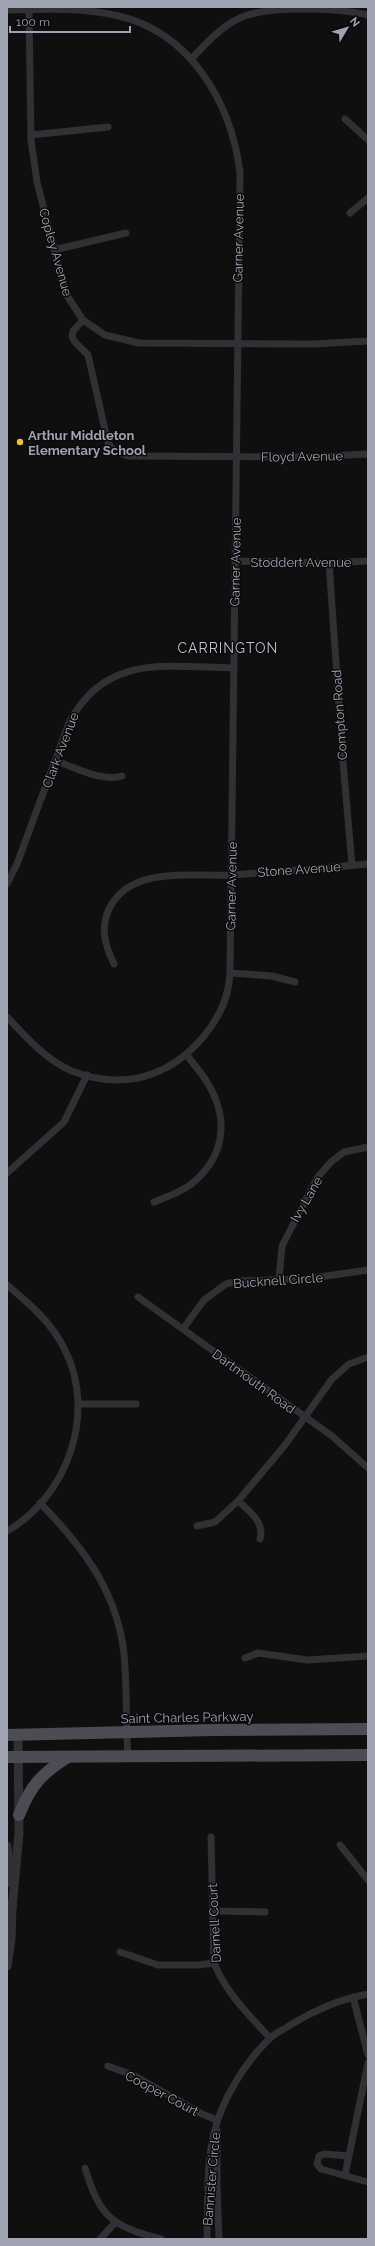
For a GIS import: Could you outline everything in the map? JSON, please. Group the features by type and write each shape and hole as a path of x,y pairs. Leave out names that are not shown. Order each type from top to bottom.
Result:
{"main road":[{"name":"Saint Charles Parkway","path":"12,1735 368,1729"},
{"path":"13,1757 368,1755"},
{"path":"19,1815 28,1793 35,1782 46,1772 69,1757"}],"street":[{"name":"Garner Avenue","path":"7,10 70,9 121,16 152,29 177,46 191,59 210,83 220,101 228,119 237,153 240,172 236,345 230,973 227,993 215,1021 187,1055 169,1067 139,1078 116,1080 86,1075 57,1063 7,1017"},
{"name":"Copley Avenue","path":"28,10 31,135 36,182 66,294 83,320 105,335 128,342 236,345 314,344 368,341"},
{"path":"191,59 221,30 251,13 262,11 308,10 368,15"},
{"path":"345,119 368,140"},
{"path":"31,135 108,126"},
{"path":"350,213 368,198"},
{"path":"54,250 126,233"},
{"name":"Floyd Avenue","path":"83,320 73,331 72,336 74,341 88,355 108,443 113,450 128,456 236,457 368,454"},
{"name":"Stoddert Avenue","path":"235,562 329,564 368,561"},
{"name":"Compton Road","path":"329,564 342,762 352,865"},
{"name":"Clark Avenue","path":"7,884 17,864 69,723 77,708 92,690 114,675 146,667 234,668"},
{"path":"56,761 101,776 115,778 122,776"},
{"name":"Stone Avenue","path":"114,964 105,942 104,927 111,905 126,889 134,884 157,877 184,875 231,875 368,864"},
{"path":"230,973 272,976 295,982"},
{"path":"154,1202 180,1191 199,1177 211,1163 219,1146 221,1125 217,1104 206,1082 187,1055"},
{"path":"7,1174 64,1122 86,1075"},
{"name":"Ivy Lane","path":"279,1279 282,1246 317,1178 331,1162 344,1152 368,1147"},
{"name":"Bucknell Circle","path":"183,1329 204,1300 226,1284 238,1281 305,1279 368,1270"},
{"path":"7,1285 39,1312 61,1342 69,1359 78,1404 72,1449 60,1476 30,1515 7,1531"},
{"name":"Dartmouth Road","path":"138,1297 337,1440 368,1468"},
{"path":"197,1526 215,1522 238,1500 305,1418 332,1379 350,1364 368,1357"},
{"path":"78,1404 136,1404"},
{"path":"238,1500 260,1525 262,1530 260,1539"},
{"path":"40,1503 86,1554 110,1598 123,1648 128,1756"},
{"path":"244,1658 258,1653 307,1660 368,1656"},
{"path":"7,1966 11,1940 19,1815 12,1735"},
{"name":"Darnell Court","path":"211,1837 214,1963 219,1976 230,1993 270,2038"},
{"path":"340,1845 368,1880"},
{"path":"7,1846 12,1909"},
{"path":"213,1911 264,1912"},
{"path":"120,1952 158,1964 198,1965 214,1963"},
{"name":"Bannister Circle","path":"207,2239 208,2185 213,2134 217,2120 245,2069 270,2038 322,2007 368,1994"},
{"path":"354,1997 368,2055"},
{"path":"345,2175 368,2063"},
{"name":"Cooper Court","path":"108,2066 135,2076 202,2114 217,2120"},
{"name":"Bannister Circle","path":"217,2120 217,2188 220,2239"},
{"path":"349,2156 324,2154 319,2156 317,2164 321,2169 368,2182"},
{"path":"85,2168 96,2200 115,2223 161,2239"},
{"path":"100,2239 115,2223"}],"place":[{"name":"Arthur Middleton Elementary School","path":"20,442"}],"district":[{"name":"CARRINGTON","path":"228,648"}]}
